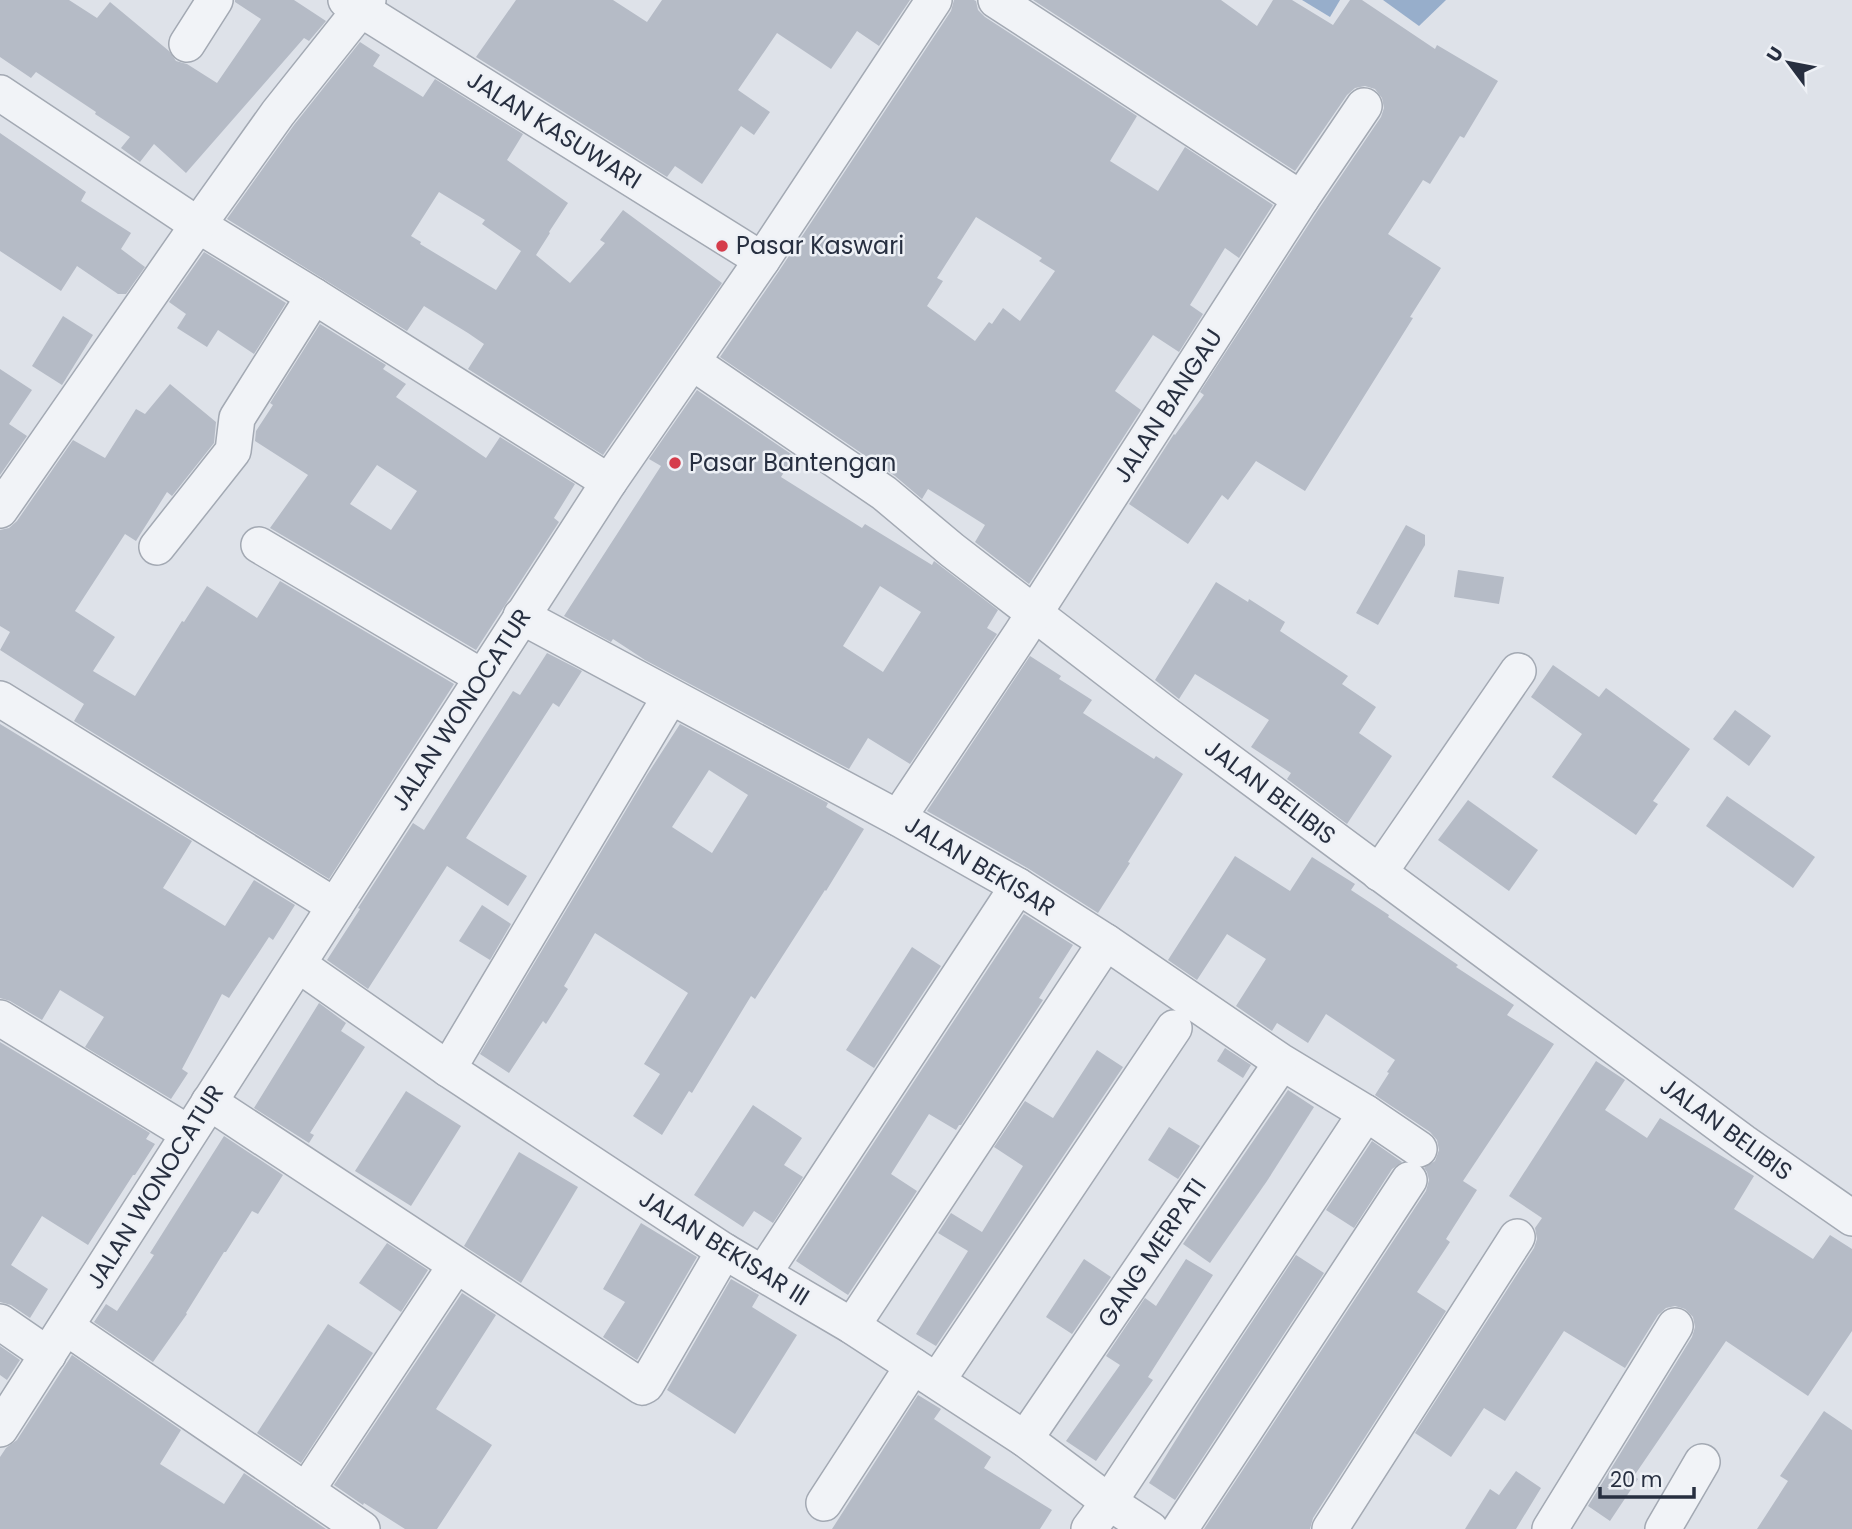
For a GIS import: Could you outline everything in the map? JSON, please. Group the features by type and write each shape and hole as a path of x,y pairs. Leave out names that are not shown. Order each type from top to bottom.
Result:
{"street":[{"path":"187,44 215,0"},
{"name":"JALAN WONOCATUR","path":"0,1429 521,616 934,0"},
{"path":"996,0 1301,199"},
{"path":"0,510 198,225 358,3"},
{"name":"JALAN KASUWARI","path":"358,3 762,260"},
{"path":"0,93 198,225 609,482"},
{"name":"JALAN BANGAU","path":"898,818 1364,106"},
{"path":"157,547 233,451 237,418 314,296"},
{"name":"JALAN BELIBIS","path":"692,362 884,493 952,550 1179,724 1743,1142 1852,1218"},
{"path":"259,545 482,677"},
{"name":"JALAN BEKISAR","path":"521,616 898,818 1018,886 1280,1061 1366,1113 1414,1164 1180,1529"},
{"path":"1379,873 1518,671"},
{"path":"448,1069 670,697"},
{"path":"0,699 335,906"},
{"path":"763,1274 1018,886"},
{"path":"852,1326 1105,942"},
{"name":"JALAN BEKISAR III","path":"299,965 448,1069 724,1251 852,1326 1025,1439 1099,1515 1150,1529"},
{"path":"0,1018 188,1133"},
{"path":"824,1503 925,1374 1174,1028"},
{"name":"GANG MERPATI","path":"1025,1439 1278,1068"},
{"path":"209,1102 642,1387 646,1385 724,1251"},
{"path":"1099,1515 1366,1113"},
{"path":"1330,1529 1517,1237"},
{"path":"306,1491 456,1265"},
{"path":"0,1322 57,1341 306,1491 362,1529"},
{"path":"1549,1529 1675,1326"},
{"path":"1663,1529 1702,1462"}],"water":[{"path":"1302,0 1340,0 1330,17"},
{"path":"1383,0 1446,0 1419,26"}],"building":[{"path":"0,0 69,0 97,18 110,2 169,51 176,61 187,64 217,83 261,19 235,0 294,0 326,21 309,41 304,38 186,173 154,144 140,162 121,148 130,137 36,72 31,78 0,57"},
{"path":"516,0 613,0 647,22 662,0 910,0 879,46 857,31 831,69 777,33 738,90 770,112 754,135 741,126 702,184 675,166 667,177 476,57"},
{"path":"954,0 976,1 978,10 985,17 1137,116 1110,161 1158,191 1185,147 1273,205 1239,258 1225,248 1190,305 1203,314 1179,352 1153,335 1115,391 1141,410 1029,584 975,542 985,525 928,489 922,499 895,476 720,357 951,11","holes":["976,217 1042,258 1039,261 1055,271 1020,321 1003,308 975,341 927,306 943,281 937,278"]},
{"path":"1033,0 1221,0 1257,26 1273,0 1292,0 1333,25 1350,0 1362,0 1435,49 1437,45 1498,81 1464,138 1460,136 1430,184 1423,180 1388,234 1441,268 1410,317 1413,318 1305,491 1256,461 1228,500 1222,495 1188,544 1129,504 1174,434 1204,395 1200,392 1381,117 1384,108 1382,98 1375,89 1365,86 1355,88 1347,95 1295,171"},
{"path":"360,42 380,55 373,66 423,97 435,79 523,134 507,160 568,203 536,255 570,283 605,243 600,240 623,210 722,283 603,455 468,369 484,344 468,333 424,306 407,331 227,219 294,125","holes":["439,192 485,220 482,224 521,251 496,290 411,236"]},
{"path":"0,133 86,192 81,201 131,233 121,249 145,267 126,294 118,294 77,266 61,291 0,251"},
{"path":"204,252 286,303 254,354 218,330 207,347 177,328 186,314 169,302"},
{"path":"63,316 93,335 62,385 32,366"},
{"path":"320,324 386,365 383,369 406,384 396,397 486,458 500,437 575,484 554,518 559,522 476,650 270,528 308,475 255,441 256,431 273,405 270,403","holes":["377,465 417,491 391,530 350,504"]},
{"path":"0,369 32,390 9,424 27,436 0,475"},
{"path":"170,384 216,422 214,443 172,496 167,492 136,541 125,534 75,611 115,637 93,671 135,696 207,586 257,618 280,581 454,684 329,879 74,721 84,704 0,650 10,632 0,626 0,530 9,528 17,521 73,440 105,458 136,409 145,414"},
{"path":"697,390 794,456 781,477 862,528 865,524 932,565 934,561 998,610 987,628 997,634 910,764 868,738 849,769 645,660 613,639 611,642 564,616 661,466 649,459","holes":["880,586 921,612 883,672 843,646"]},
{"path":"1406,525 1425,535 1425,545 1378,625 1356,613"},
{"path":"1458,570 1504,577 1499,604 1454,597"},
{"path":"1216,582 1285,622 1280,631 1348,676 1342,684 1376,707 1359,733 1392,756 1347,824 1287,779 1291,773 1251,747 1269,720 1195,674 1179,699 1155,680"},
{"path":"547,653 582,671 559,707 553,703 466,838 527,876 508,906 447,866 368,989 327,960 413,823 424,830 513,691 520,695"},
{"path":"1030,656 1092,700 1083,713 1154,759 1156,756 1183,774 1098,913 1029,869 927,811"},
{"path":"1553,665 1599,697 1606,688 1690,749 1653,801 1658,804 1636,835 1552,777 1582,734 1531,697"},
{"path":"1735,710 1771,736 1749,766 1713,739"},
{"path":"0,724 192,841 163,888 225,926 254,880 295,905 273,940 269,937 229,998 222,994 182,1069 188,1073 171,1099 85,1047 104,1017 60,990 42,1020 0,998"},
{"path":"680,724 828,803 826,807 864,829 755,999 751,996 692,1093 689,1091 662,1135 633,1116 660,1074 644,1064 688,993 595,933 564,986 568,989 546,1024 543,1021 509,1073 480,1054","holes":["709,770 748,795 712,853 672,827"]},
{"path":"1727,796 1815,857 1793,888 1706,826"},
{"path":"1468,800 1538,850 1509,891 1438,840"},
{"path":"1235,856 1290,891 1312,857 1355,884 1351,890 1458,965 1456,967 1514,1005 1507,1015 1554,1044 1463,1181 1477,1190 1446,1239 1450,1242 1417,1292 1446,1311 1313,1518 1310,1529 1204,1529 1426,1191 1429,1180 1424,1168 1435,1161 1439,1150 1437,1140 1430,1132 1375,1095 1395,1060 1326,1014 1308,1043 1277,1023 1272,1031 1236,1006 1266,959 1227,934 1197,980 1168,960"},
{"path":"482,905 511,924 490,960 459,941"},
{"path":"1024,914 1073,945 1039,998 1043,1000 961,1125 956,1130 929,1114 891,1174 917,1191 848,1295 796,1261"},
{"path":"912,947 941,966 874,1068 846,1050"},
{"path":"319,1003 346,1023 341,1031 365,1047 310,1133 314,1135 309,1143 254,1108"},
{"path":"0,1042 150,1133 146,1139 155,1144 88,1245 42,1216 11,1265 48,1289 30,1318 11,1305 0,1302"},
{"path":"1225,1048 1251,1065 1243,1078 1217,1061"},
{"path":"1097,1050 1123,1067 936,1346 916,1334 968,1251 938,1233 951,1213 982,1232 1023,1166 994,1147 1025,1101 1053,1118"},
{"path":"1596,1061 1625,1080 1605,1110 1647,1138 1660,1118 1754,1176 1734,1209 1813,1259 1830,1235 1852,1249 1852,1331 1808,1396 1726,1341 1634,1476 1638,1479 1610,1521 1588,1506 1692,1337 1695,1327 1693,1317 1685,1309 1675,1306 1666,1308 1658,1315 1625,1368 1564,1331 1505,1421 1484,1408 1451,1457 1415,1433 1534,1248 1537,1239 1535,1228 1542,1218 1509,1196"},
{"path":"1288,1090 1314,1107 1210,1263 1183,1244"},
{"path":"406,1091 461,1126 411,1206 355,1171"},
{"path":"753,1105 802,1138 784,1165 803,1177 773,1223 754,1211 743,1227 694,1195"},
{"path":"1169,1127 1200,1146 1178,1179 1148,1160"},
{"path":"224,1136 283,1175 258,1214 252,1211 187,1314 153,1362 94,1322 106,1304 117,1311 154,1255 150,1253"},
{"path":"1372,1141 1402,1162 1392,1169 1354,1228 1326,1210"},
{"path":"519,1152 578,1187 521,1283 464,1246"},
{"path":"641,1223 697,1257 637,1360 603,1337 625,1302 603,1289"},
{"path":"387,1243 428,1270 401,1312 359,1283"},
{"path":"1296,1255 1324,1273 1175,1500 1149,1483"},
{"path":"1084,1259 1111,1277 1072,1334 1046,1317"},
{"path":"1186,1259 1213,1275 1148,1377 1153,1380 1096,1461 1066,1441 1120,1365 1106,1356 1145,1298 1156,1306"},
{"path":"731,1279 759,1295 752,1307 797,1335 735,1434 667,1390"},
{"path":"462,1293 496,1315 436,1409 492,1445 437,1529 405,1529 334,1485"},
{"path":"328,1324 373,1353 301,1463 257,1433"},
{"path":"0,1346 20,1360 7,1380 0,1375"},
{"path":"72,1355 181,1430 160,1464 224,1504 244,1473 326,1529 0,1529 0,1457 6,1448 17,1440"},
{"path":"918,1395 941,1409 934,1419 991,1457 984,1468 1052,1510 1040,1529 832,1529"},
{"path":"1824,1411 1852,1430 1852,1529 1757,1529 1788,1481 1780,1476"},
{"path":"1516,1471 1541,1488 1516,1529 1465,1529 1490,1489 1499,1495"}],"place":[{"name":"Pasar Kaswari","path":"722,246"},
{"name":"Pasar Bantengan","path":"675,463"}]}
